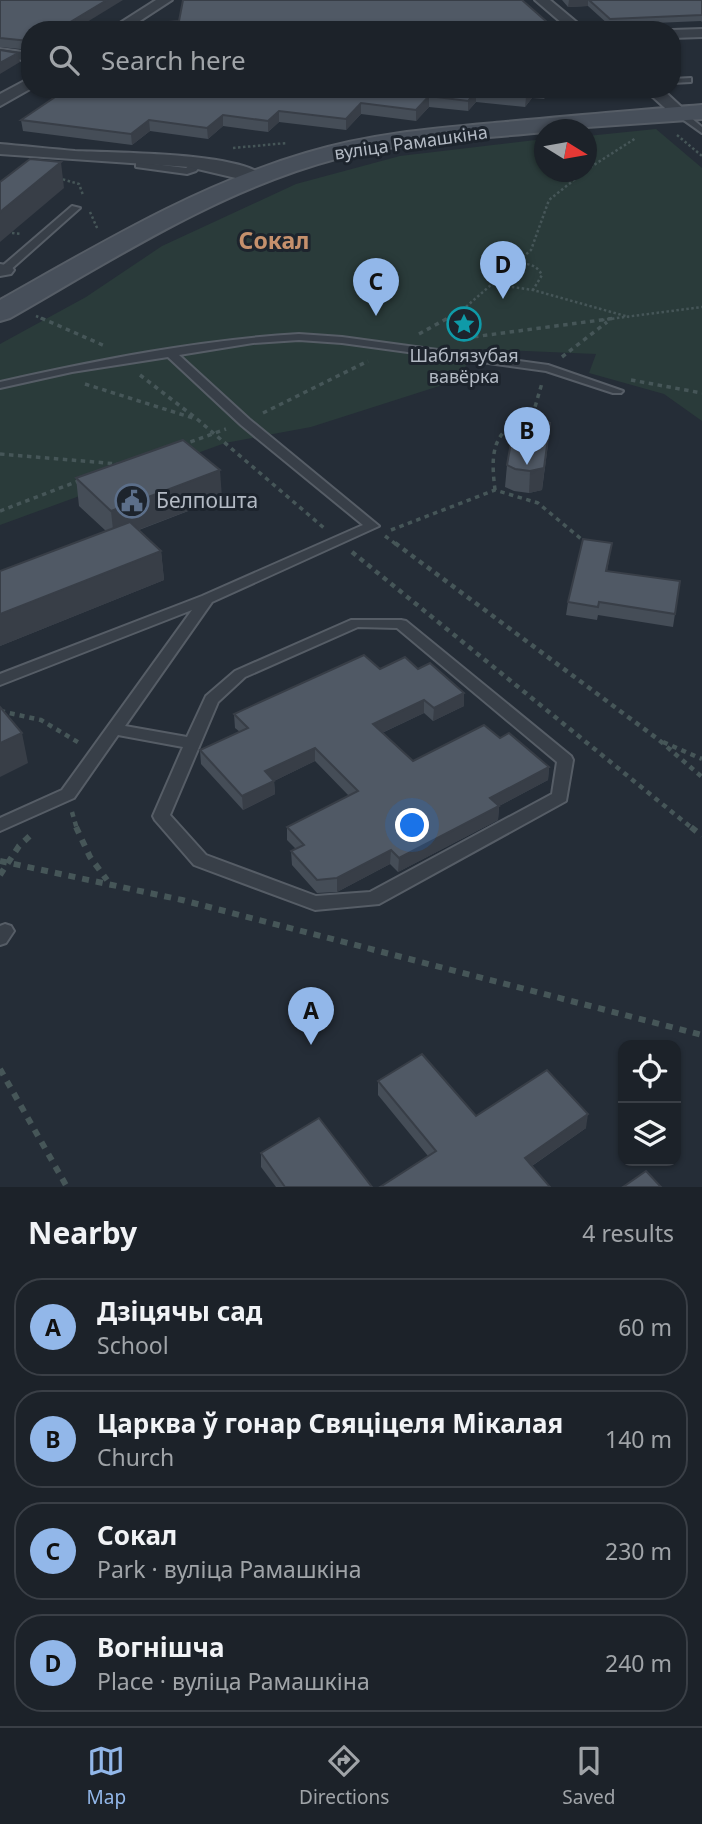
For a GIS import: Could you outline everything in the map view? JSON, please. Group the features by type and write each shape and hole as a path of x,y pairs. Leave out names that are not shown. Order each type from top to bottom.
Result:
{"street":[{"path":"131,21 165,0"},
{"path":"542,0 568,21"},
{"path":"681,34 702,33"},
{"path":"0,53 21,56"},
{"path":"0,101 21,88"},
{"path":"662,98 685,119"},
{"name":"вуліца Рамашкіна","path":"0,312 150,229 257,178 314,158 378,144 473,132 685,119"},
{"path":"0,149 200,162 228,166 257,178"}],"lane":[{"path":"681,80 688,80"},
{"path":"685,119 702,131"},
{"path":"2,270 75,208"},
{"path":"0,385 127,359 253,340 299,337 398,346 548,368 617,391"},
{"path":"0,680 207,600 372,526 245,422 170,353"},
{"path":"0,825 68,794 207,600"},
{"path":"356,623 401,624 565,760 560,797 373,899 315,903 200,860 161,816 193,744 211,701 240,674 356,623"},
{"path":"114,729 193,744"}],"path":[{"path":"685,119 702,156"},
{"path":"597,161 640,136"},
{"path":"52,176 79,184 84,197"},
{"path":"175,447 245,422 460,312 531,250 549,200 571,182"},
{"path":"89,210 102,239"},
{"path":"516,262 533,264 540,268 542,275 533,290"},
{"path":"492,284 533,290 634,318"},
{"path":"463,339 702,307"},
{"path":"27,321 46,309"},
{"path":"35,316 122,353 132,368 197,419 339,541 702,836"},
{"path":"528,433 548,368 608,321"},
{"path":"82,384 197,419"},
{"path":"495,490 491,460 498,439 505,428 514,423 530,423"},
{"path":"0,454 122,465 110,470"},
{"path":"0,511 85,479"},
{"path":"593,549 538,503 495,490 382,533 659,740 702,777"},
{"path":"0,712 41,720 97,753"},
{"path":"659,740 702,759"},
{"path":"68,794 77,836 92,863 109,882"},
{"path":"0,860 109,882 702,1035"},
{"path":"0,875 9,862"},
{"path":"0,1069 67,1187"}],"shaded area":[{"name":"Сокал","path":"656,129 702,168 702,421 664,394 589,373 596,354 478,349 455,381 311,427 225,443 0,525 0,344 86,297 162,246 296,184 400,156 534,140 534,182 597,182 597,135"}],"building":[{"path":"0,0 107,0 72,21 21,21 21,40 0,38"},
{"path":"183,0 522,0 546,21 179,21"},
{"path":"589,0 702,0 702,15 610,19"},
{"path":"0,50 18,53 0,63"},
{"path":"54,98 427,98 416,110 361,103 346,119 279,111 268,121 223,115 207,128 149,120 131,134 21,120"},
{"path":"445,98 470,98 468,101"},
{"path":"30,159 61,162 0,212 0,182"},
{"path":"515,420 550,423 544,468 530,471 507,465"},
{"path":"183,440 220,470 111,511 76,478"},
{"path":"130,522 161,551 0,614 0,571"},
{"path":"583,539 612,543 606,571 680,581 675,614 599,602 598,607 568,602"},
{"path":"364,655 380,669 405,657 418,669 430,663 464,693 434,708 424,700 373,724 413,761 484,725 500,738 509,733 549,767 490,798 499,806 399,858 391,850 337,878 317,880 291,851 304,845 287,827 358,791 315,748 265,771 274,781 242,796 200,750 248,728 234,714"},
{"path":"0,707 22,733 0,743"},
{"path":"422,1054 476,1116 547,1070 588,1114 525,1158 550,1187 380,1187 436,1151 378,1081"},
{"path":"319,1118 372,1187 285,1187 261,1153"},
{"path":"646,1171 661,1187 623,1187"}],"place":[{"name":"Вогнішча","path":"503,299"},
{"name":"Сокал","path":"376,316"},
{"name":"Шаблязубая вавёрка","path":"464,324"},
{"name":"Царква ў гонар Свяціцеля Мікалая","path":"527,465"},
{"name":"Белпошта","path":"132,501"},
{"name":"Дзіцячы сад","path":"311,1045"}],"district":[{"name":"Сокал","path":"274,241"}]}
